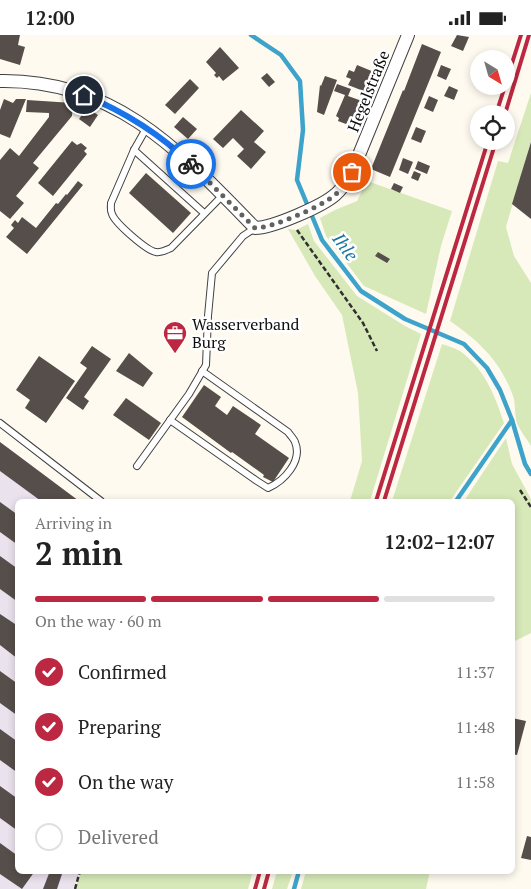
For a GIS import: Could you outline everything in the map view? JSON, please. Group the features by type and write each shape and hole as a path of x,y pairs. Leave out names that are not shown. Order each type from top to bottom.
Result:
{"street":[{"name":"Hegelstraße","path":"255,228 262,228 291,218 320,205 334,196 346,183 408,35"},
{"path":"0,81 44,84 84,95 112,106 147,127 168,143 224,195 255,228"}],"lane":[{"path":"147,127 134,149 111,203 112,216 147,249 163,252 171,248 224,195"},
{"path":"134,149 204,213"},
{"path":"137,466 206,365 212,273 243,236 255,228"},
{"path":"170,420 268,488 278,484 287,474 296,460 296,443 288,432 202,371"},
{"path":"0,423 98,499"}],"path":[{"path":"291,218 363,323 377,351"},
{"path":"520,490 531,507"},
{"path":"75,889 79,874"}],"shaded area":[{"path":"0,442 76,499 15,499 15,874 79,874 73,889 0,889"}],"green space":[{"path":"531,93 531,141 506,227 514,256 531,283 531,446 517,423 513,396 502,373 480,345 450,321 498,161 508,163 512,150 515,150 515,142"},
{"path":"367,181 452,211 441,246 426,314 364,286 326,236 320,218 357,201"},
{"path":"308,224 314,241 357,296 421,334 371,499 351,499 362,461 358,393 342,315 315,276 288,229 296,230"},
{"path":"442,344 454,348 469,358 483,375 493,393 504,423 451,499 393,499"},
{"path":"506,438 512,464 531,499 531,633 515,641 515,499 465,499"},
{"path":"80,874 252,874 248,889 75,889"},
{"path":"276,874 292,874 287,889 272,889"},
{"path":"305,874 429,874 426,889 301,889"}],"building":[{"path":"0,35 20,35 18,45 25,47 20,65 0,59"},
{"path":"457,35 469,37 463,51 451,46"},
{"path":"422,44 441,52 390,177 371,169"},
{"path":"220,47 239,68 223,81 219,76 217,78 214,75 216,73 206,62"},
{"path":"357,65 374,72 366,92 348,85 351,79 346,77 349,70 354,72"},
{"path":"441,65 451,69 446,80 437,76"},
{"path":"267,73 275,82 269,87 261,78"},
{"path":"325,76 337,80 324,115 317,112 320,85"},
{"path":"190,79 199,88 175,114 165,105"},
{"path":"337,84 351,89 348,96 362,101 354,123 348,121 346,124 338,121 339,118 336,116 345,95 334,91"},
{"path":"449,86 458,90 454,100 444,96"},
{"path":"429,96 438,100 433,112 424,108"},
{"path":"4,99 13,103 16,99 26,99 10,138 0,134 0,110"},
{"path":"27,100 73,103 72,116 33,163 39,168 16,196 24,203 10,219 0,211 0,160 10,148 19,156 49,117 49,113 26,112"},
{"path":"87,108 98,115 90,127 79,119"},
{"path":"241,110 264,131 254,142 266,152 251,169 237,156 244,149 233,138 223,148 213,139"},
{"path":"183,117 197,129 188,139 174,127"},
{"path":"416,127 426,131 421,143 411,139"},
{"path":"72,141 77,145 81,143 87,148 84,151 87,154 53,196 38,183"},
{"path":"531,142 531,219 512,204"},
{"path":"403,158 413,162 408,174 399,170"},
{"path":"418,161 430,166 427,174 415,169"},
{"path":"414,171 421,174 418,181 411,178"},
{"path":"146,173 191,213 173,233 129,193"},
{"path":"78,181 83,185 27,254 6,237 14,228 11,225 15,220 18,223 22,217 36,228 56,203 58,204 67,195"},
{"path":"394,183 403,187 400,193 391,189"},
{"path":"378,252 390,259 387,263 375,256"},
{"path":"92,346 111,359 84,397 89,401 83,410 66,398 87,368 80,363"},
{"path":"129,353 153,373 143,387 116,371"},
{"path":"39,356 75,381 46,423 25,408 30,400 16,390"},
{"path":"204,385 221,397 215,406 227,415 233,406 261,425 255,434 289,458 273,482 263,477 264,475 260,472 182,417"},
{"path":"126,398 161,423 149,440 113,415"},
{"path":"0,442 76,499 38,499 0,471"},
{"path":"0,502 15,513 15,543 0,532"},
{"path":"0,556 15,567 15,600 0,589"},
{"path":"0,614 15,624 15,657 0,645"},
{"path":"0,671 15,682 15,714 0,703"},
{"path":"515,719 526,721 517,755 515,755"},
{"path":"0,729 15,740 15,771 0,760"},
{"path":"0,786 15,797 15,829 0,818"},
{"path":"527,836 531,837 531,860 521,858"},
{"path":"0,843 15,854 15,874 33,874 22,889 0,874"},
{"path":"49,874 62,874 57,889 43,889"}],"waterway":[{"name":"Ihle","path":"251,35 281,55 300,81 303,130 297,180 322,240 361,291 405,319 464,344 487,368 500,390 512,420 457,499"},
{"name":"Ihle","path":"512,420 525,464 531,474"},
{"name":"Ihle","path":"294,889 298,874"}],"railway":[{"path":"515,54 521,35"},
{"path":"508,105 529,35"},
{"path":"499,105 502,95"},
{"path":"377,499 485,150"},
{"path":"385,499 493,150"},
{"path":"255,889 259,874"},
{"path":"264,889 268,874"}],"way so far":[{"path":"191,164 255,228 262,228 288,219 320,205 334,196 346,183 352,172"}],"place":[{"name":"Wasserverband Burg","path":"175,354"}],"route":[{"path":"84,95 112,106 147,127 191,164"}]}
